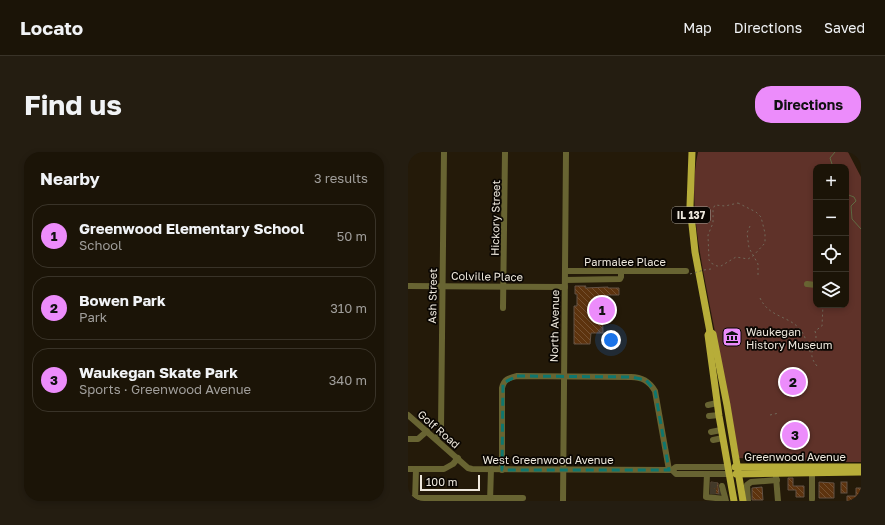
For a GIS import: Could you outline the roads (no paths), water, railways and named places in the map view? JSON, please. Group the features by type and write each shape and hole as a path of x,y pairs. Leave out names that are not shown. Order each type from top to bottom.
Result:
{"main road":[{"name":"IL 137","path":"692,152 690,206 695,252 710,332 713,334 739,471"},
{"name":"IL 137","path":"710,332 708,334 717,403 729,471"},
{"name":"Greenwood Avenue","path":"739,471 861,467"},
{"name":"West Greenwood Avenue","path":"729,471 739,471 759,478 812,473 861,472"},
{"path":"729,471 734,501"},
{"path":"739,471 745,498"}],"street":[{"name":"Ash Street","path":"436,439 441,429 444,152"},
{"name":"Hickory Street","path":"503,308 505,152"},
{"name":"North Avenue","path":"563,501 566,152"},
{"name":"Parmalee Place","path":"565,271 688,272"},
{"path":"565,280 620,279 621,271"},
{"path":"807,284 813,285"},
{"name":"Colville Place","path":"408,286 565,287"},
{"path":"502,470 503,383 509,378 517,376 639,377 651,384 654,391 671,470"},
{"path":"708,404 717,403"},
{"name":"Golf Road","path":"408,415 458,458"},
{"path":"709,416 719,415"},
{"path":"408,439 418,439 427,431"},
{"path":"711,432 722,434"},
{"path":"713,440 722,434"},
{"path":"408,469 444,469 449,467 458,458"},
{"name":"West Greenwood Avenue","path":"458,458 468,468 491,470 671,470 676,467 729,471"},
{"path":"415,499 416,469"},
{"path":"490,499 491,470"},
{"name":"West Greenwood Avenue","path":"671,470 676,474 707,474 729,471"},
{"path":"812,473 812,499"},
{"path":"707,474 708,487 706,497 723,494"},
{"path":"776,477 778,501"},
{"path":"745,498 747,485 759,478"},
{"path":"408,498 523,498"}],"waterway":[{"path":"832,164 830,158 835,152"},
{"path":"849,195 854,197 856,201 851,206 852,219 861,229"}],"tunnel":[{"path":"711,485 722,486"},
{"path":"710,491 721,492"}],"place":[{"name":"Greenwood Elementary School","path":"602,310"},
{"name":"Waukegan History Museum","path":"732,337"},
{"name":"Bowen Park","path":"793,382"},
{"name":"Waukegan Skate Park","path":"795,435"}]}
